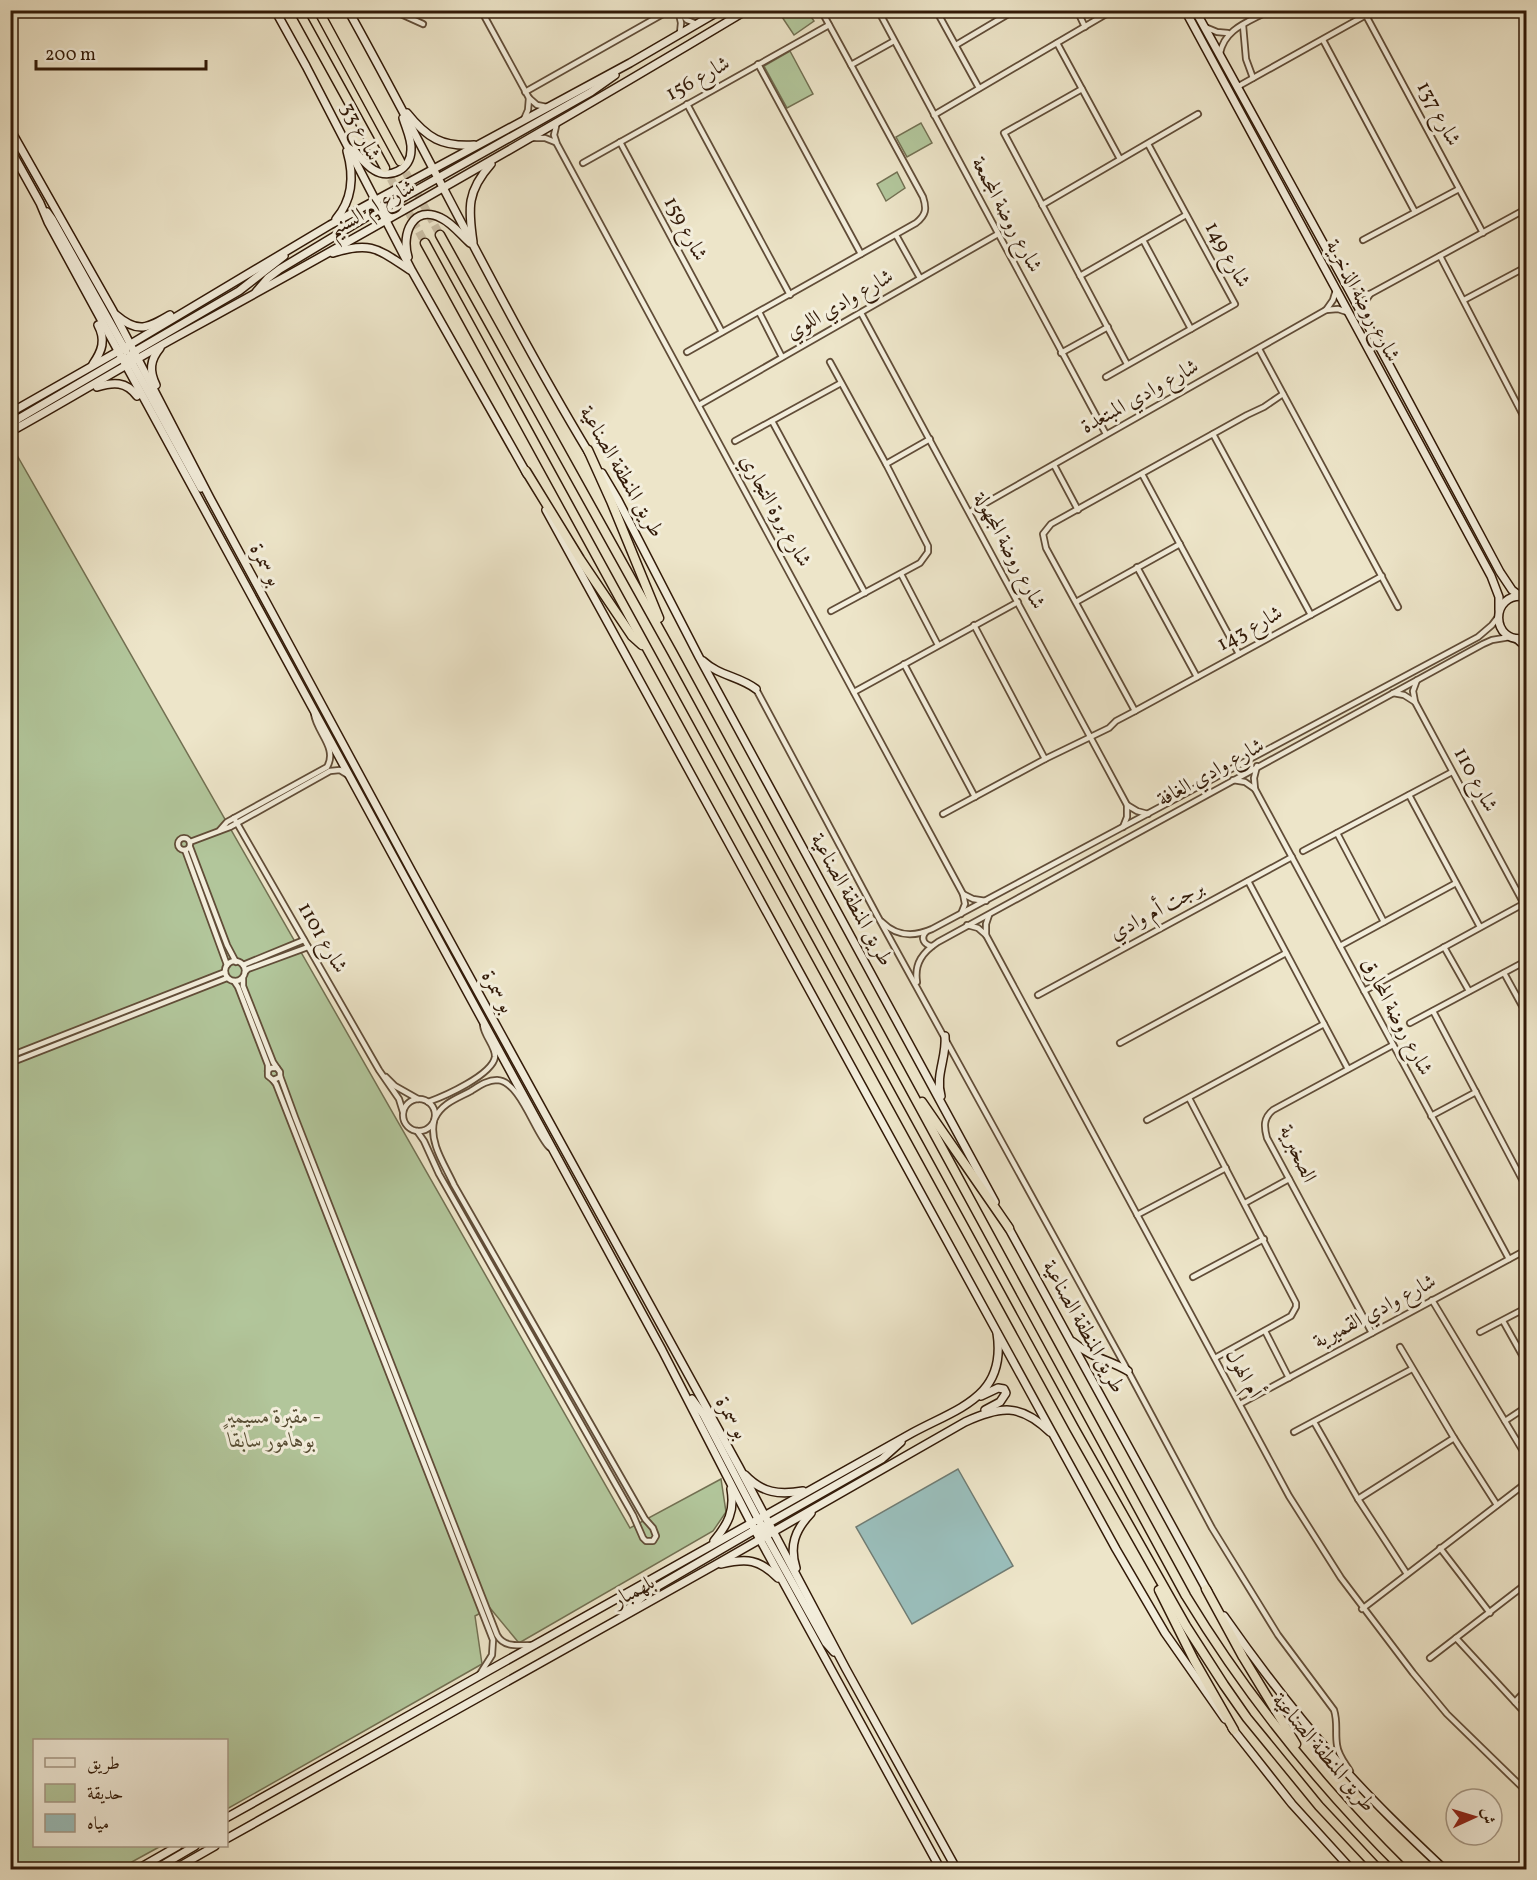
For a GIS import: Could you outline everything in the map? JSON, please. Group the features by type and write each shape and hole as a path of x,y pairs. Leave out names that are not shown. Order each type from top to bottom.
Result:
{"highway":[{"name":"شارع 33","path":"298,10 385,168"},
{"name":"شارع 33","path":"318,10 400,161"},
{"name":"طريق المنطقة الصناعية","path":"440,235 672,652 1186,1596 1248,1690 1312,1773 1368,1835 1404,1869"},
{"name":"طريق المنطقة الصناعية","path":"425,243 1136,1540 1186,1626 1247,1718 1319,1806 1379,1869"},
{"path":"588,450 635,558 672,652"},
{"path":"526,471 580,559 632,636 646,648"},
{"path":"906,1081 1009,1228"},
{"path":"1136,1540 1173,1620 1234,1730"},
{"path":"1206,1589 1226,1628 1312,1773"}],"street":[{"name":"شارع 33","path":"275,10 412,271"},
{"name":"طريق المنطقة الصناعية","path":"348,10 474,248 618,500 699,657 1206,1589 1237,1634 1318,1739 1358,1784 1445,1869"},
{"path":"392,10 423,24"},
{"path":"480,10 529,98 537,105 547,107"},
{"path":"525,92 670,10"},
{"name":"شارع ام السنيم","path":"10,430 80,393 200,303 330,225 630,63 722,10"},
{"name":"شارع ام السنيم","path":"10,413 91,366 174,338 250,298 530,139 747,10"},
{"path":"687,352 896,235 922,218 926,212 923,197 821,10"},
{"name":"شارع روضة المجمعة","path":"878,10 1106,434"},
{"path":"936,10 979,88"},
{"path":"956,45 1015,10"},
{"path":"1077,10 1085,27"},
{"path":"934,115 1113,10"},
{"name":"شارع روضة الذخرية","path":"1185,10 1491,576 1499,597 1501,629 1514,638"},
{"name":"شارع روضة الذخرية","path":"1195,10 1500,572 1512,590 1523,597"},
{"path":"1202,24 1217,32 1228,33 1270,10"},
{"path":"678,11 687,20 697,24"},
{"path":"678,11 681,23 680,34"},
{"path":"1236,88 1323,40 1365,13"},
{"name":"شارع 137","path":"1365,13 1483,233"},
{"name":"شارع 156","path":"583,163 829,25"},
{"path":"1243,25 1246,61 1253,78"},
{"path":"1219,57 1228,33"},
{"path":"1323,40 1415,212"},
{"path":"851,65 894,41"},
{"path":"1057,43 1120,159"},
{"path":"386,220 386,211 390,205 591,92 630,63"},
{"path":"758,64 861,254"},
{"path":"1082,89 1004,133 1127,364"},
{"path":"523,120 528,110 529,98"},
{"path":"343,138 374,170 388,175 400,171 409,161 411,151 398,102"},
{"path":"398,102 420,129 435,139 456,146 479,145"},
{"path":"687,104 790,294"},
{"path":"1041,205 1198,114"},
{"name":"شارع بروة التجاري","path":"557,122 554,135 557,144 963,894"},
{"name":"بو سمرة","path":"10,129 113,311 128,355 173,454 483,1020 678,1380 729,1480 802,1584 846,1669 957,1869"},
{"path":"330,225 341,214 350,195 349,158 343,138"},
{"path":"530,139 548,138 557,144"},
{"name":"شارع 159","path":"620,142 722,332"},
{"name":"شارع 149","path":"1106,377 1235,304 1149,144"},
{"name":"بو سمرة","path":"10,149 66,255 191,460 418,883 739,1467 786,1586 941,1869"},
{"path":"474,248 469,213 471,196 478,178 496,158"},
{"path":"250,298 268,278 280,269 430,180 433,169"},
{"path":"1363,240 1459,189"},
{"path":"40,203 52,219 200,487 210,498"},
{"path":"1348,290 1359,294 1370,294 1527,209"},
{"path":"474,248 442,218 430,215 413,222 406,233 405,246 412,271 526,471 585,583 1164,1633 1208,1698 1262,1768 1352,1869"},
{"path":"1080,276 1186,215"},
{"name":"شارع وادي اللوي","path":"699,405 998,234"},
{"path":"896,235 920,278"},
{"path":"10,430 18,419 239,291 305,240"},
{"path":"1143,240 1191,329"},
{"path":"316,259 348,248 366,246 384,253 412,271"},
{"path":"66,255 68,268 102,332 100,352 91,366"},
{"path":"1440,256 1527,421"},
{"path":"1464,300 1527,267"},
{"path":"1326,310 1337,289"},
{"path":"1363,318 1363,305 1370,294"},
{"path":"113,311 126,322 139,328 154,324 182,308 200,303"},
{"path":"1326,310 1338,309 1350,313"},
{"name":"شارع وادي المبتعدة","path":"970,512 1326,310"},
{"path":"759,312 782,357"},
{"name":"شارع روضة المجهولة","path":"861,313 1127,805"},
{"path":"1061,353 1108,327"},
{"path":"174,338 157,351 151,369 153,378 189,448 191,460"},
{"path":"1259,349 1398,607"},
{"path":"830,362 928,546 925,558 901,574 831,611"},
{"path":"80,393 113,383 129,387 137,394 164,445 173,454"},
{"path":"735,441 841,383"},
{"path":"1135,711 1046,548 1043,534 1046,529 1078,510 1264,407 1283,394"},
{"path":"772,421 865,593"},
{"path":"1213,434 1311,615"},
{"path":"886,464 930,439"},
{"path":"1054,465 1078,510"},
{"path":"1142,474 1239,654"},
{"path":"1076,602 1180,544"},
{"path":"1137,567 1197,677"},
{"path":"901,574 938,645"},
{"name":"شارع 143","path":"943,814 1045,759 1109,728 1116,721 1382,576"},
{"path":"1499,614 1508,600 1523,597"},
{"path":"854,692 1018,602"},
{"name":"شارع وادي الغافة","path":"878,917 895,933 926,932 1478,637 1486,632 1499,614"},
{"path":"974,625 1045,759"},
{"path":"1514,638 1527,638"},
{"path":"1514,638 1527,647"},
{"name":"شارع وادي الغافة","path":"918,988 917,965 925,952 967,925 1492,640 1514,638"},
{"path":"699,657 719,673 744,681 756,689"},
{"path":"904,664 975,797"},
{"path":"1415,702 1413,691 1418,680"},
{"name":"طريق المنطقة الصناعية","path":"756,689 878,917 1234,1566 1278,1635 1334,1710 1338,1751 1358,1784"},
{"path":"1392,693 1404,695 1415,702"},
{"name":"شارع 110","path":"1415,702 1525,903"},
{"path":"236,820 327,767 331,761 331,752 315,722 313,708"},
{"path":"1255,789 1254,778 1257,766"},
{"path":"188,846 220,830 227,822 236,820 330,771 340,770 349,776"},
{"path":"1303,851 1452,772"},
{"path":"1233,780 1245,782 1255,789"},
{"name":"شارع روضة المحارق","path":"1255,789 1509,1259"},
{"path":"1409,795 1480,927"},
{"path":"1127,805 1148,814"},
{"path":"1123,828 1127,816 1127,805"},
{"name":"شارع 1101","path":"236,820 379,1070 399,1100 403,1112"},
{"path":"1337,833 1384,922"},
{"path":"188,846 236,962 243,965 304,940"},
{"path":"188,846 227,965 225,972 227,978"},
{"name":"برجت أم وادي","path":"1038,995 1292,857"},
{"path":"1248,881 1348,1069"},
{"path":"1340,946 1456,883"},
{"path":"963,894 973,899 986,901"},
{"path":"961,914 965,904 963,894"},
{"path":"1364,991 1525,903"},
{"path":"986,935 986,924 990,913"},
{"path":"967,925 978,928 986,935"},
{"path":"926,932 923,941 932,946"},
{"name":"أم الهول","path":"986,935 1290,1496 1321,1548 1362,1609 1447,1714 1527,1791"},
{"path":"234,981 244,975 248,969 308,947"},
{"path":"1444,947 1468,991"},
{"path":"1120,1042 1286,953"},
{"path":"1410,1023 1527,961"},
{"path":"227,965 236,962"},
{"path":"243,965 243,986 273,1062 280,1071 296,1120 497,1635 500,1640 508,1644 532,1645"},
{"path":"10,1056 225,972"},
{"path":"1504,972 1527,1013"},
{"path":"10,1063 227,978 234,981 256,1034 268,1076 276,1084 493,1640 492,1655 480,1675"},
{"path":"1433,1011 1527,1187"},
{"path":"428,1102 480,1075 490,1066 495,1057 484,1030 483,1020"},
{"path":"1147,1120 1324,1024"},
{"path":"944,1107 938,1079 945,1056 945,1036"},
{"name":"الصخبرية","path":"1372,1333 1267,1138 1265,1124 1266,1118 1273,1110 1393,1045"},
{"path":"268,1071 273,1067 277,1068"},
{"name":"شارع 1101","path":"379,1070 395,1086 418,1099"},
{"path":"273,1080 280,1076"},
{"path":"417,1131 427,1129 438,1110 448,1103 489,1082 498,1080 506,1082 516,1091 542,1139 553,1150"},
{"path":"1431,1116 1476,1092"},
{"path":"1189,1098 1296,1302 1291,1316 1215,1358"},
{"path":"418,1099 428,1102 433,1107 432,1130 435,1143 454,1185 603,1449 645,1519 653,1528 656,1536 653,1541 646,1541 643,1538 633,1515 439,1174 424,1141 417,1131 407,1126 403,1112 408,1103 418,1099"},
{"path":"1137,1215 1226,1168"},
{"path":"1245,1203 1288,1179"},
{"path":"1193,1277 1264,1239"},
{"name":"شارع وادي القميرية","path":"1240,1404 1527,1250"},
{"path":"1432,1300 1527,1456"},
{"path":"1480,1332 1527,1308"},
{"path":"1503,1321 1527,1362"},
{"name":"بلهمبار","path":"228,1838 715,1565 811,1489 970,1402 989,1386 995,1371 999,1348 996,1328"},
{"path":"1265,1331 1289,1378"},
{"path":"1068,1338 1089,1355 1128,1371"},
{"path":"1400,1347 1497,1505"},
{"path":"1294,1432 1412,1369"},
{"path":"678,1380 703,1414 826,1643 846,1669"},
{"path":"964,1422 1000,1402 1006,1396 1006,1391 998,1388 970,1402"},
{"path":"1505,1421 1527,1407"},
{"name":"بلهمبار","path":"228,1817 709,1547 817,1507 964,1422 994,1410 1017,1411 1032,1417 1057,1439"},
{"path":"1314,1422 1358,1499 1407,1574"},
{"path":"613,1623 648,1592 882,1459 912,1433"},
{"path":"1358,1499 1454,1438"},
{"path":"739,1467 750,1480 770,1492 783,1494 811,1489"},
{"path":"709,1547 720,1535 731,1516 733,1501 729,1480"},
{"path":"1362,1609 1527,1483"},
{"path":"802,1584 794,1560 793,1544 802,1523 817,1507"},
{"path":"1440,1548 1490,1613"},
{"path":"715,1565 741,1560 756,1562 771,1571 786,1586"},
{"path":"1431,1658 1527,1584"},
{"path":"1456,1638 1527,1714"},
{"path":"1515,1702 1527,1690"},
{"path":"228,1821 247,1806"},
{"path":"136,1869 174,1847"},
{"path":"154,1869 192,1847"},
{"path":"172,1869 211,1847"}],"green space":[{"path":"778,11 807,11 814,21 794,35"},
{"path":"790,51 813,94 787,108 764,66"},
{"path":"921,123 932,143 907,157 896,137"},
{"path":"897,172 905,188 886,201 877,184"},
{"name":"مقبرة مسيمير - بوهامور سابقاً","path":"10,443 630,1528 721,1479 726,1512 713,1531 519,1643 490,1608 475,1616 482,1664 228,1808 228,1739 33,1739 33,1847 159,1847 119,1869 11,1869"}],"water":[{"path":"958,1469 1013,1566 912,1624 856,1527"}],"tunnel":[{"path":"400,162 440,235"},
{"path":"385,168 425,243"}]}
